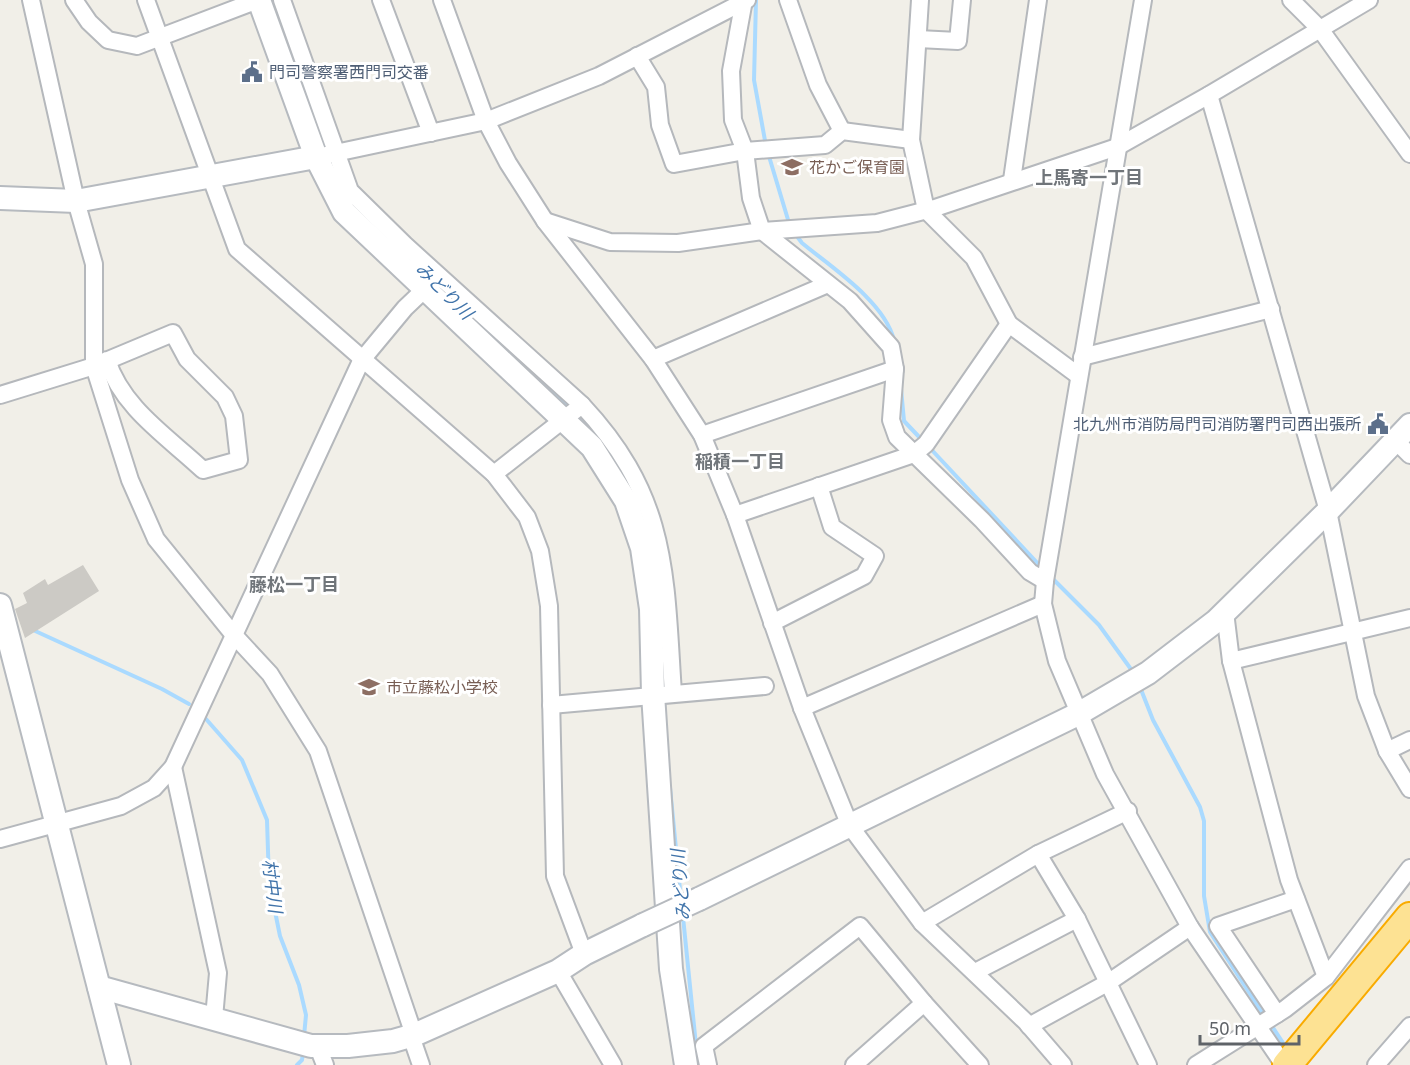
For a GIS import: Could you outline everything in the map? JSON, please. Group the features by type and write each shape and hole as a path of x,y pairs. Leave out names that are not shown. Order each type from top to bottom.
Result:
{"highway":[{"path":"1314,1051 1410,917"},
{"path":"1286,1065 1314,1051 1410,944"}],"street":[{"path":"31,0 76,201 94,264 100,363 130,480 156,539 233,634 270,674 318,751 421,1065"},
{"path":"74,0 89,22 108,40 137,46 259,0 326,155 350,191 573,412 626,501 642,548 663,694 671,969 675,1008 686,1065"},
{"path":"146,0 237,249 362,361 494,474 527,517 540,551 549,606 555,876 584,954"},
{"path":"282,0 344,212 426,288 573,412"},
{"path":"381,0 431,133"},
{"path":"442,0 486,121 508,163 545,220 652,359 702,435 735,515 801,708 850,826 922,923 1029,1026 1063,1065"},
{"path":"788,0 818,86 842,131"},
{"path":"920,0 911,140 927,210 974,258 1009,324 1079,376"},
{"path":"918,39 957,41 962,0"},
{"path":"1012,180 1038,0"},
{"path":"1143,0 1082,357 1043,604 1057,661 1105,774 1128,811 1190,927 1286,1065"},
{"path":"1291,0 1320,29 1410,154"},
{"path":"545,220 610,242 678,243 762,231 878,223 927,210 1117,147 1369,0"},
{"path":"0,198 76,201 326,155 486,121 599,76 745,1"},
{"path":"745,1 731,71 733,120 745,151 751,198 762,231 850,301 891,347 895,369 891,420 897,437 982,520 1030,572 1045,581"},
{"path":"637,56 656,87 660,125 674,164 745,151 825,145 842,131 911,140"},
{"path":"1209,95 1328,511 1366,696 1387,751 1410,789"},
{"path":"652,359 828,284"},
{"path":"0,838 121,806 154,789 173,767 362,361 405,308 426,288"},
{"path":"1082,357 1271,309"},
{"path":"735,515 914,454 926,444 1009,324"},
{"path":"0,395 100,363 173,333 187,359 225,397 234,416 239,460 203,470 128,401 111,372 100,363"},
{"path":"702,435 895,369"},
{"path":"494,474 573,412"},
{"path":"99,987 214,1018 312,1050 393,1041 413,1036 558,971 584,954 1078,714 1148,673 1226,612 1328,511 1405,440"},
{"path":"772,623 864,576 875,556 832,527 819,486"},
{"path":"801,708 1043,604"},
{"path":"1226,612 1231,661 1296,898 1326,977"},
{"path":"1231,661 1410,618"},
{"path":"3,625 119,1065"},
{"path":"551,705 765,686"},
{"path":"1387,751 1410,740"},
{"path":"173,767 218,973 214,1018"},
{"path":"922,923 1038,854 1128,811"},
{"path":"1038,854 1077,919 1148,1065"},
{"path":"1196,1065 1277,1014 1326,977 1410,868"},
{"path":"1277,1014 1218,926 1296,898"},
{"path":"975,972 1077,919"},
{"path":"708,1065 704,1046 860,926 924,1003 980,1065"},
{"path":"1029,1026 1109,982 1190,927"},
{"path":"558,971 610,1063"},
{"path":"855,1064 924,1003"},
{"path":"1376,1065 1410,1026"}],"building":[{"path":"83,565 99,591 25,638 15,609 27,603 23,593 45,579 48,585"}],"waterway":[{"path":"756,0 754,80 766,146"},
{"name":"みどり川","path":"273,6 297,66"},
{"path":"768,153 789,223"},
{"path":"796,235 802,243 868,298 888,326 894,340"},
{"name":"みどり川","path":"526,371 570,406"},
{"path":"901,389 904,421 922,440"},
{"name":"みどり川","path":"582,419 597,435"},
{"path":"929,447 1043,569"},
{"path":"1050,576 1099,625 1133,672"},
{"name":"村中川","path":"33,630 162,689 189,704"},
{"path":"1140,687 1153,720 1200,807 1204,821 1204,896 1210,932 1265,1017"},
{"name":"村中川","path":"206,719 242,760 267,820 269,882 280,936 299,985 306,1015 304,1036"},
{"name":"みどり川","path":"670,788 681,900"},
{"name":"みどり川","path":"683,917 698,1065"},
{"path":"1270,1023 1287,1049"},
{"name":"村中川","path":"297,1065 302,1060 303,1053"}],"place":[{"name":"門司警察署西門司交番","path":"252,72"},
{"name":"花かご保育園","path":"792,167"},
{"name":"北九州市消防局門司消防署門司西出張所","path":"1378,424"},
{"name":"市立藤松小学校","path":"369,687"}],"district":[{"name":"上馬寄一丁目","path":"1089,178"},
{"name":"稲積一丁目","path":"740,462"},
{"name":"藤松一丁目","path":"294,585"}]}
